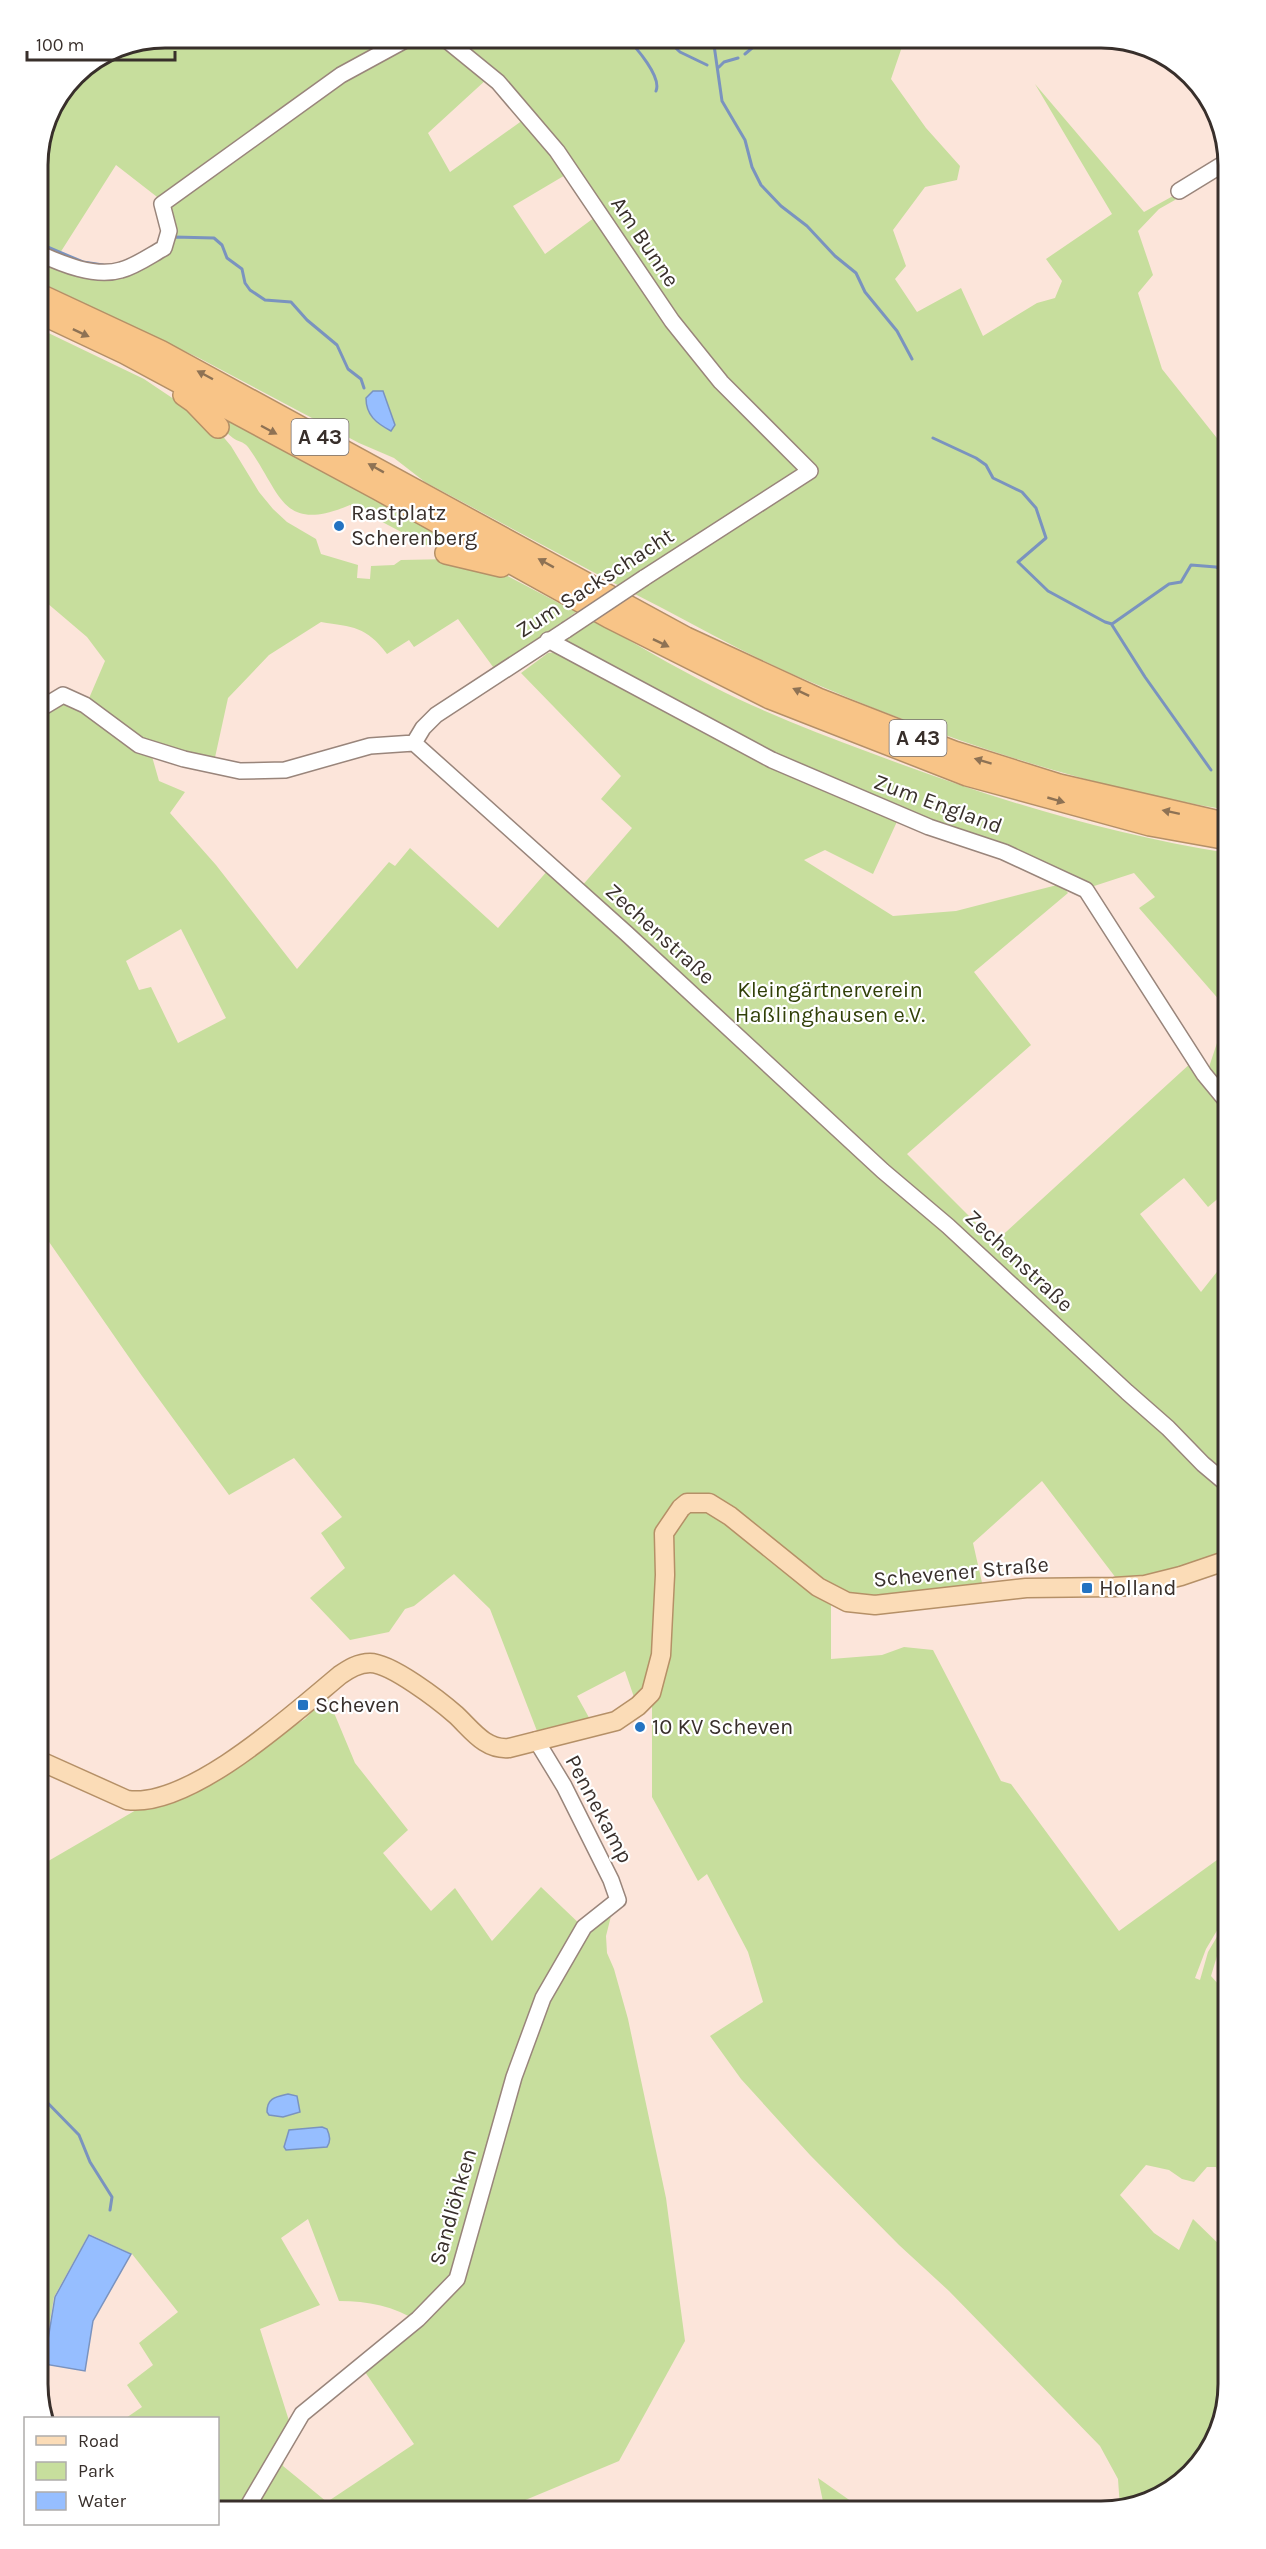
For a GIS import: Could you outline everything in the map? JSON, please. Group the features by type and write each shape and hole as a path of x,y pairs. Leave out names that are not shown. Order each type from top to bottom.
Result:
{"highway":[{"name":"A 43","path":"48,299 160,351 676,632 818,699 954,752 1059,785 1218,822"},
{"name":"A 43","path":"48,317 125,353 609,617 770,698 967,775 1150,825 1218,837"},
{"path":"125,353 194,402 218,427"},
{"path":"446,553 485,561 539,579"}],"main road":[{"name":"Schevener Straße","path":"48,1764 127,1800 140,1802 162,1798 210,1773 250,1747 340,1675 355,1666 375,1664 402,1677 443,1704 490,1745 501,1749 616,1721 638,1706 651,1693 661,1655 665,1575 664,1533 687,1503 710,1503 730,1516 818,1587 847,1602 875,1605 1026,1588 1133,1586 1181,1576 1218,1563"}],"street":[{"path":"48,257 79,268 121,271 164,248 169,231 162,204 341,75 391,48"},
{"name":"Am Bunne","path":"456,48 498,82 557,151 672,321 721,382 810,471"},
{"path":"1179,191 1218,167"},
{"name":"Zum Sackschacht","path":"414,743 423,728 436,715 810,471"},
{"name":"Zum England","path":"548,640 772,760 929,827 1004,852 1086,890 1204,1074 1218,1091"},
{"path":"48,704 63,695 85,705 139,745 184,759 240,771 285,770 370,746 414,743"},
{"name":"Zechenstraße","path":"414,743 626,933 883,1171 948,1226 1218,1477"},
{"name":"Pennekamp","path":"536,1740 564,1786 611,1880 618,1900"},
{"name":"Sandlöhken","path":"251,2501 302,2414 418,2319 458,2279 514,2077 543,1998 584,1927 618,1900"}],"green space":[{"path":"157,48 388,48 161,200 116,165 60,253 75,265 121,274 165,250 164,215 171,205 317,96 401,48 448,48 487,79 428,133 450,172 523,120 567,174 513,206 545,254 606,209 565,149 501,80 464,48 902,48 891,79 926,128 960,166 957,180 925,187 893,230 906,266 895,279 917,312 961,288 983,336 1037,303 1055,298 1062,281 1046,259 1112,214 1035,84 1144,212 1173,196 1182,196 1159,209 1138,231 1153,275 1138,293 1162,369 1218,439 1218,808 1115,786 1005,756 899,718 792,674 710,634 425,482 394,458 359,443 199,358 48,286 48,157 57,120 72,94 88,77 106,64 127,54"},
{"path":"48,333 144,379 214,426 231,446 259,492 273,509 287,522 316,539 321,554 358,565 357,578 370,579 371,566 394,565 401,560 452,559 502,573 576,612 496,671 458,619 414,647 409,640 387,654 372,638 358,629 321,622 269,655 228,698 214,762 141,742 87,703 105,661 87,637 48,604"},
{"path":"205,407 474,554 426,545 350,505 327,513 310,515 296,512 277,494 248,447 229,435"},
{"name":"Kleingärtnerverein Haßlinghausen e.V.","path":"593,620 682,670 751,705 810,730 915,769 1003,799 1092,825 1218,851 1218,999 1139,908 1155,897 1134,873 1088,888 900,815 873,874 825,850 804,860 893,916 956,911 1061,884 1068,893 974,972 1031,1045 907,1154 995,1242 1192,1062 1218,1094 1218,1198 1208,1207 1184,1178 1140,1214 1201,1292 1218,1271 1218,1467 1190,1442 1218,1477 1218,1558 1190,1568 1119,1582 1042,1481 973,1543 983,1587 913,1598 846,1598 732,1514 678,1506 660,1598 647,1691 636,1703 625,1671 577,1696 592,1723 537,1731 490,1609 454,1574 414,1606 405,1609 389,1632 350,1640 310,1598 345,1568 321,1533 342,1517 294,1458 229,1495 142,1376 48,1240 48,708 59,701 73,703 151,753 159,781 185,792 170,813 216,865 297,969 389,862 395,866 410,848 498,928 548,870 581,887 632,828 601,799 621,776 521,673 548,653 558,652 559,641","holes":["181,929 226,1018 178,1043 151,987 139,990 126,961"]},
{"path":"1218,1040 1218,1086 1207,1073"},
{"path":"708,1505 831,1599 831,1659 882,1655 904,1647 933,1650 1001,1781 1011,1784 1119,1931 1218,1859 1218,1929 1206,1949 1195,1978 1200,1980 1208,1952 1218,1935 1218,1954 1211,1976 1218,1984 1218,2175 1216,2167 1207,2167 1194,2182 1182,2179 1169,2170 1146,2165 1120,2195 1154,2233 1179,2250 1193,2219 1218,2243 1217,2399 1206,2436 1189,2461 1172,2477 1146,2492 1119,2500 1118,2479 1100,2446 949,2291 899,2245 810,2155 741,2079 710,2036 763,2002 748,1952 707,1874 698,1881 652,1797 652,1695 667,1534 682,1510"},
{"path":"327,1696 355,1763 408,1830 383,1853 431,1911 455,1888 492,1941 541,1887 585,1929 614,1904 606,1936 607,1953 614,1969 628,2019 666,2198 685,2341 619,2461 523,2501 328,2501 414,2444 363,2369 419,2322 400,2312 380,2306 339,2301 308,2219 281,2238 320,2305 260,2329 291,2427 283,2466 326,2501 219,2501 219,2417 127,2417 142,2407 127,2385 153,2365 139,2343 178,2312 132,2254 89,2234 54,2297 48,2334 48,1861 143,1806 213,1776 305,1719"},
{"path":"818,2478 851,2501 823,2501"}],"water":[{"path":"373,391 383,391 395,425 391,431 376,422 370,414 366,398"},
{"path":"288,2094 297,2096 300,2112 283,2117 269,2115 267,2107 270,2101"},
{"path":"322,2127 327,2129 329,2134 330,2141 327,2147 286,2150 284,2147 289,2130"},
{"path":"89,2235 131,2254 93,2321 85,2371 48,2365 48,2340 55,2297"}],"waterway":[{"path":"635,48 652,70 657,85 656,91"},
{"path":"676,48 707,65"},
{"path":"714,48 722,101 745,140 752,167 761,185 781,206 807,226 835,256 856,273 865,292 897,331 912,359"},
{"path":"745,54 752,48"},
{"path":"719,67 724,62 738,58"},
{"path":"173,240 174,237 214,238 222,245 227,258 242,269 245,283 250,290 265,300 291,302 307,320 337,345 348,369 361,379 364,388"},
{"path":"48,247 83,262 103,265"},
{"path":"933,438 976,458 986,465 993,478 1022,492 1036,508 1046,538 1018,562 1048,591 1105,622 1112,624 1169,584 1181,582 1191,565 1218,568"},
{"path":"1112,625 1145,677 1211,770"},
{"path":"48,2103 79,2135 90,2162 112,2197 110,2210"}],"place":[{"name":"Rastplatz Scherenberg","path":"339,526"},
{"name":"Holland","path":"1087,1588"},
{"name":"Scheven","path":"303,1705"},
{"name":"10 KV Scheven","path":"640,1727"}]}
